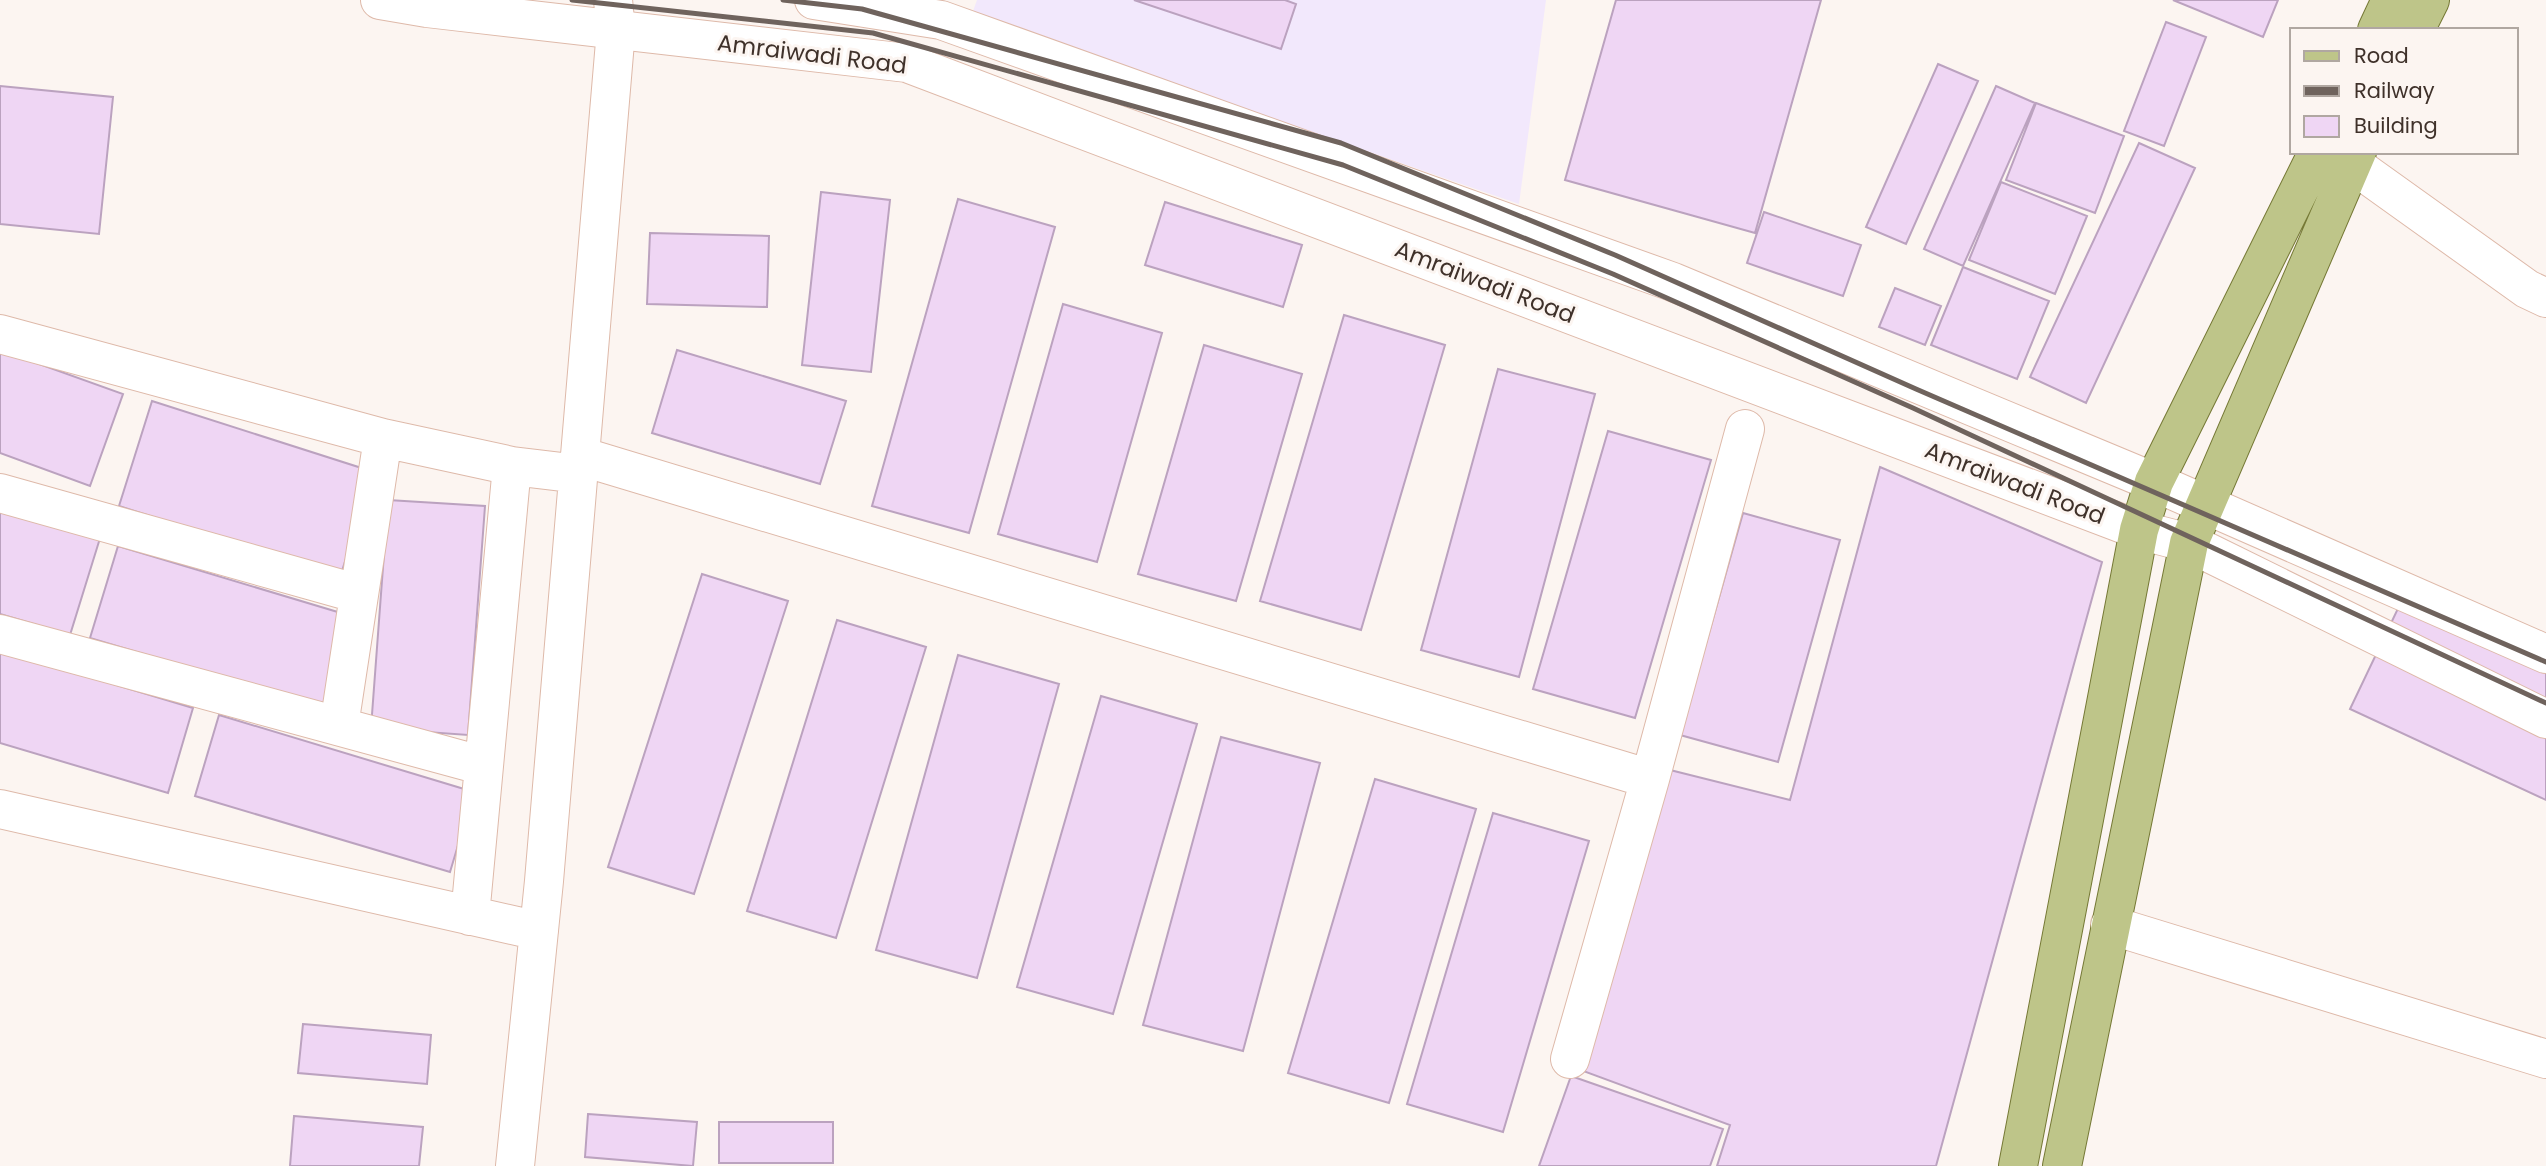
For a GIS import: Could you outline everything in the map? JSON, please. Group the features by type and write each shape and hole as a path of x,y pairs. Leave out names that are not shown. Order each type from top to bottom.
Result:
{"main road":[{"path":"2378,28 2391,0"},
{"path":"2417,28 2430,0"},
{"path":"2018,1166 2139,530 2154,482 2342,156"},
{"path":"2062,1166 2189,543 2206,506 2342,156"}],"street":[{"name":"Amraiwadi Road","path":"380,0 427,8 614,15 907,63 2139,530 2189,543 2546,719"},
{"path":"814,0 941,20 1660,277 2154,482 2546,654"},
{"path":"514,1166 539,931 614,15"},
{"path":"2342,156 2527,289 2546,298"},
{"path":"0,334 383,438 512,466 579,465 1650,779"},
{"path":"1570,1059 1650,779 1745,429"},
{"path":"339,726 383,438"},
{"path":"470,916 512,466"},
{"path":"0,493 359,594"},
{"path":"0,634 484,766"},
{"path":"0,809 539,931"},
{"path":"2110,925 2546,1059"}],"shaded area":[{"path":"977,0 1546,0 1519,204 972,14"}],"building":[{"path":"1134,0 1285,0 1296,4 1281,49"},
{"path":"1616,0 1821,0 1755,233 1565,180"},
{"path":"2173,0 2278,0 2263,37"},
{"path":"2166,22 2206,37 2164,146 2124,131"},
{"path":"1938,64 1978,81 1906,244 1866,227"},
{"path":"0,86 113,97 99,234 0,224"},
{"path":"1996,86 2035,103 1963,266 1924,249"},
{"path":"2036,103 2124,136 2095,213 2006,180"},
{"path":"2139,143 2195,168 2086,403 2030,377"},
{"path":"2001,182 2087,216 2055,294 1969,260"},
{"path":"821,192 890,200 871,372 802,365"},
{"path":"958,199 1055,227 969,533 872,506"},
{"path":"1165,202 1302,245 1283,307 1145,265"},
{"path":"1764,212 1861,245 1843,296 1747,263"},
{"path":"650,233 769,236 767,307 647,304"},
{"path":"1963,267 2049,301 2017,379 1931,345"},
{"path":"1895,288 1941,306 1925,345 1879,327"},
{"path":"1063,304 1162,333 1097,562 998,534"},
{"path":"1344,315 1445,345 1361,630 1260,601"},
{"path":"1204,345 1302,374 1236,601 1138,574"},
{"path":"0,350 123,394 90,486 0,453"},
{"path":"677,350 846,401 820,484 652,433"},
{"path":"1498,369 1595,394 1519,677 1421,650"},
{"path":"152,401 374,472 340,577 119,506"},
{"path":"1608,431 1711,460 1635,718 1533,689"},
{"path":"1880,467 2102,562 1936,1166 1717,1166 1730,1125 1575,1068 1666,769 1790,800"},
{"path":"388,500 485,506 468,735 371,728"},
{"path":"0,505 101,535 70,635 0,614"},
{"path":"1743,513 1840,540 1778,762 1680,735"},
{"path":"118,546 351,616 323,708 90,638"},
{"path":"702,574 788,601 694,894 608,867"},
{"path":"2413,577 2546,640 2546,800 2350,709"},
{"path":"837,620 926,647 836,938 747,911"},
{"path":"0,650 193,708 168,793 0,743"},
{"path":"958,655 1059,684 977,978 876,950"},
{"path":"1101,696 1197,724 1113,1014 1017,987"},
{"path":"219,715 474,792 450,872 195,796"},
{"path":"1221,737 1320,763 1243,1051 1143,1025"},
{"path":"1375,779 1476,809 1389,1103 1288,1073"},
{"path":"1493,813 1589,841 1503,1132 1407,1104"},
{"path":"303,1024 431,1035 427,1084 298,1073"},
{"path":"1571,1076 1723,1129 1710,1166 1539,1166"},
{"path":"588,1114 697,1122 693,1166 585,1157"},
{"path":"294,1116 423,1127 419,1166 290,1166"},
{"path":"719,1122 833,1122 833,1163 719,1163"}],"railway":[{"path":"572,0 873,33 1343,165 1613,274 1913,408 2546,703"},
{"path":"783,0 862,9 1341,143 1615,255 1916,389 2546,662"}]}
